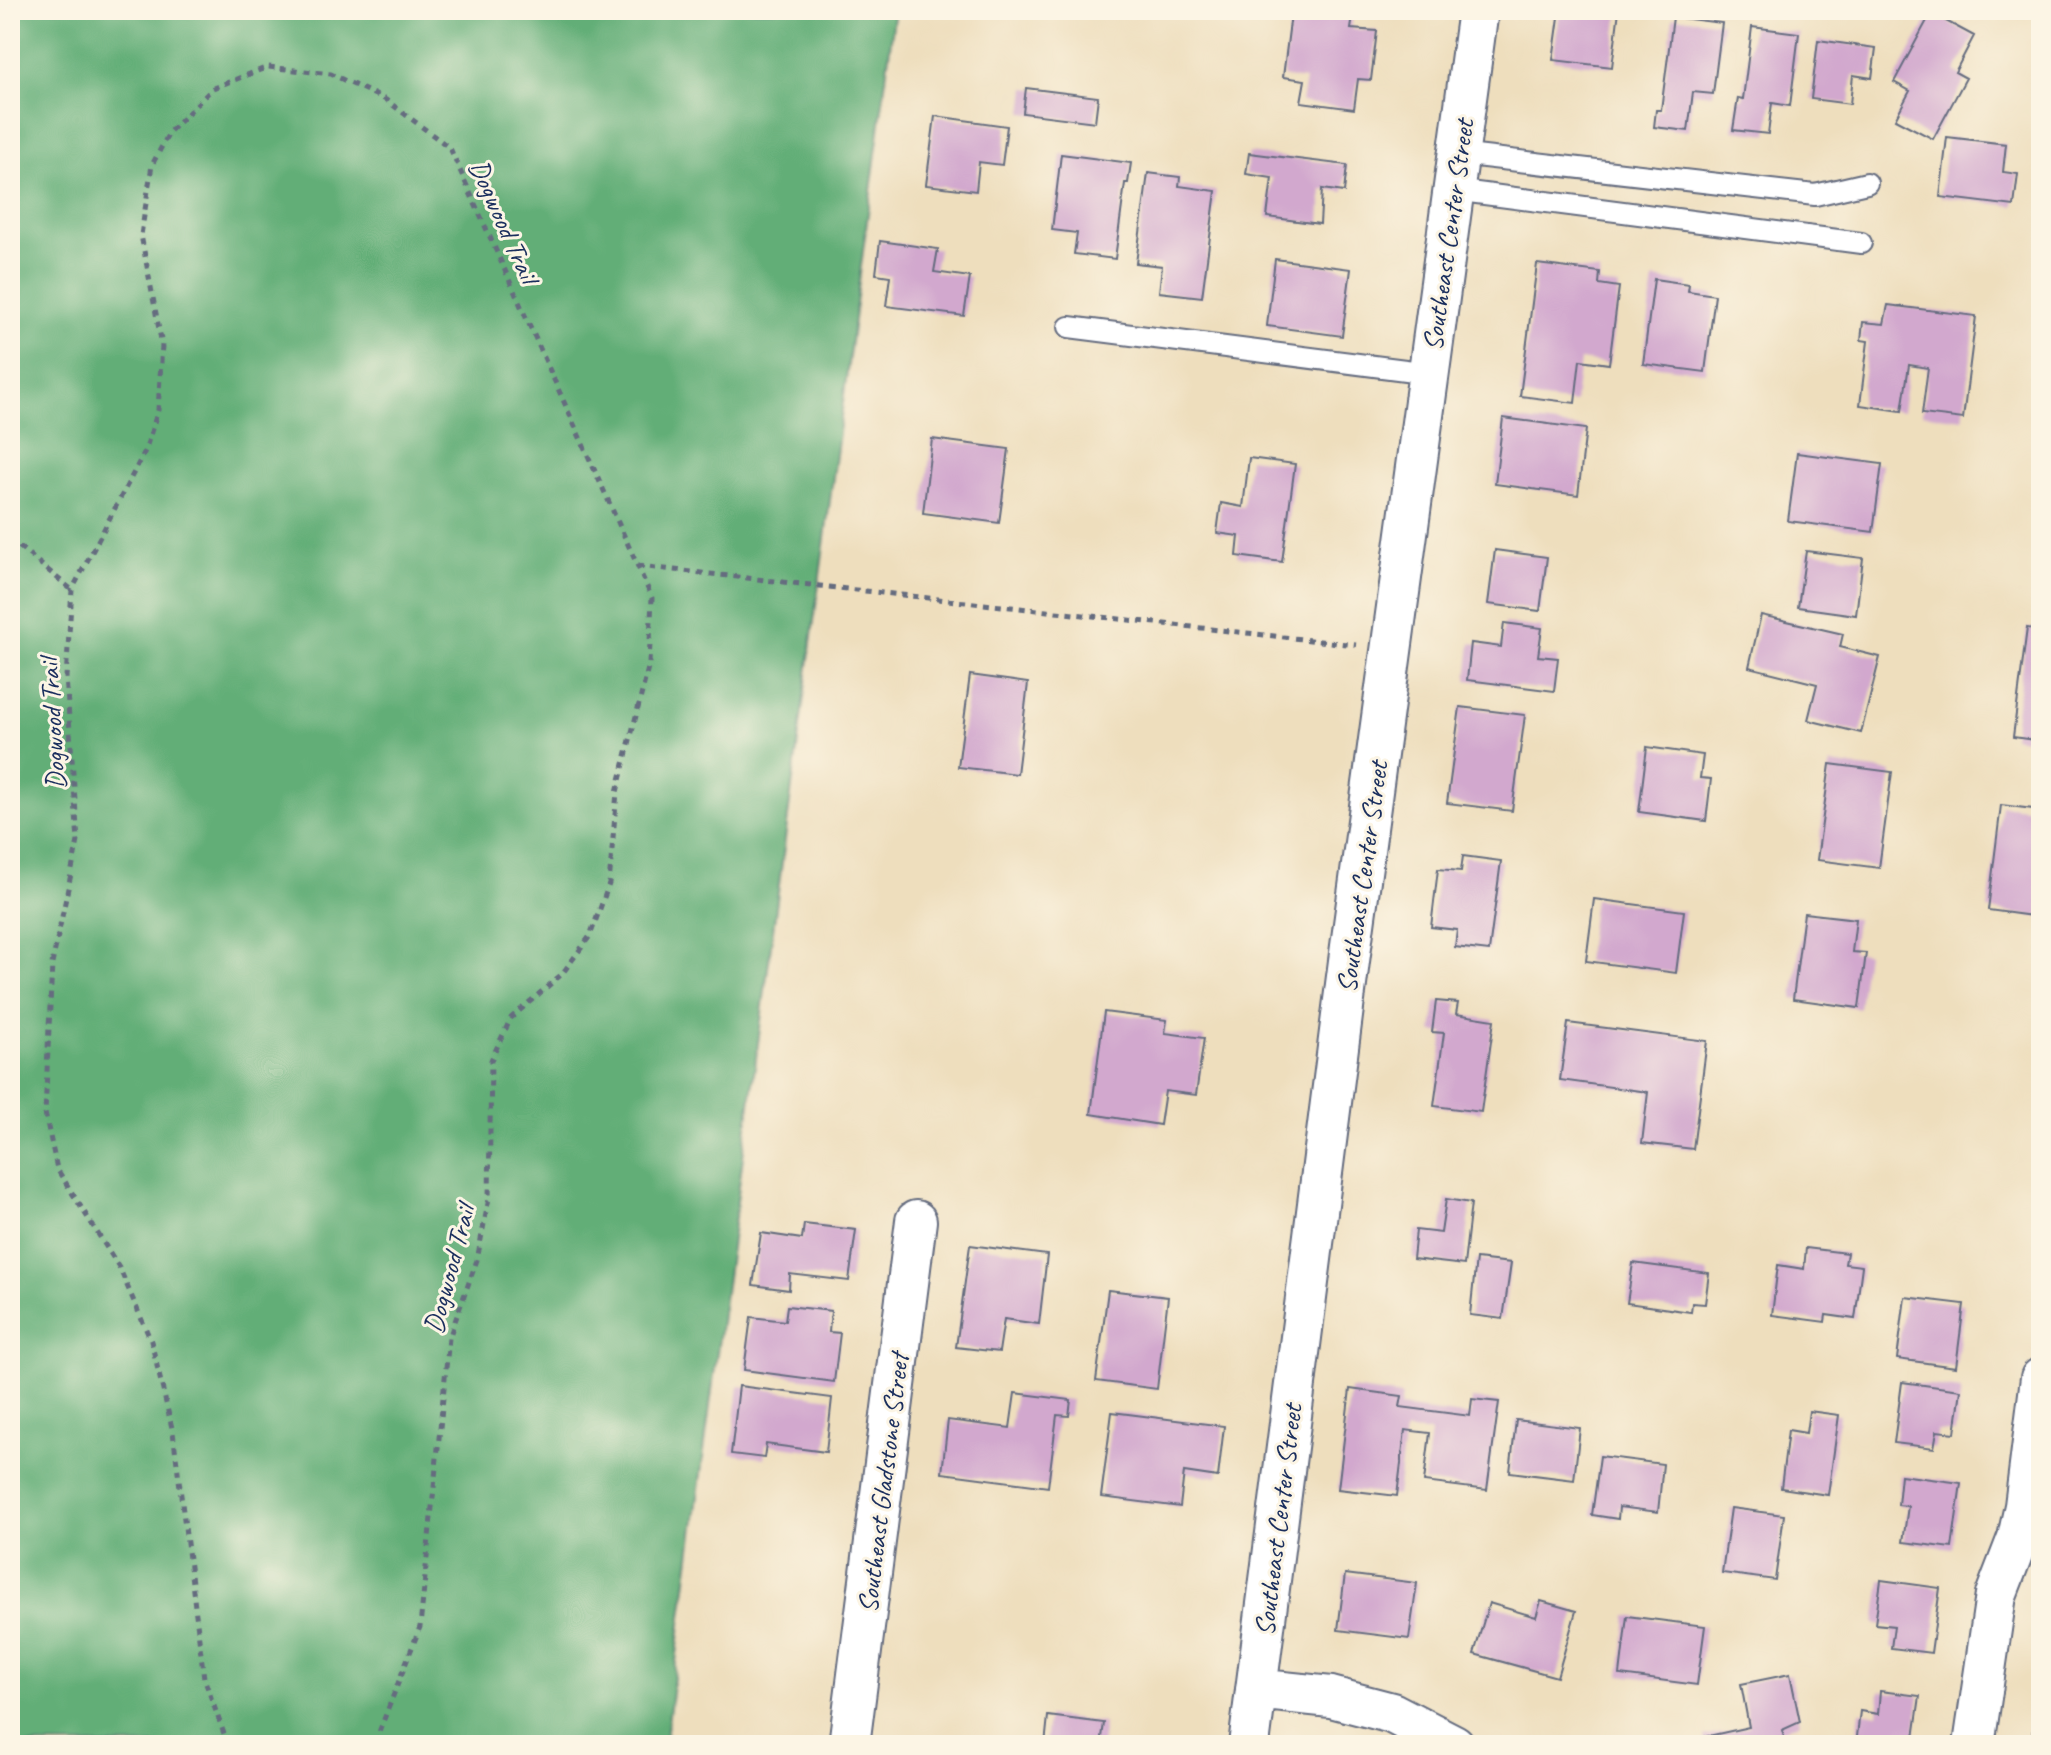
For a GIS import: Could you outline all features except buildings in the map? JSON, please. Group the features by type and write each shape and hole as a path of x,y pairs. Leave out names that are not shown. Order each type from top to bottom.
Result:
{"street":[{"name":"Southeast Center Street","path":"1249,1745 1478,10"},
{"name":"Southeast Gladstone Street","path":"849,1745 916,1221"},
{"path":"1974,1745 1996,1595 2018,1538 2025,1506 2041,1378"},
{"path":"1256,1689 1331,1697 1392,1713 1454,1745"}],"lane":[{"path":"1456,172 1815,195 1867,183"},
{"path":"1456,172 1861,243"},
{"path":"1069,327 1429,373"}],"path":[{"name":"Dogwood Trail","path":"228,1745 204,1678 173,1432 151,1341 119,1267 57,1169 45,1113 52,964 78,841 66,677 72,590 145,451 158,410 162,345 141,235 152,165 170,131 213,88 268,67 331,74 386,100 450,148 652,598 649,664 617,792 609,884 590,936 562,974 511,1018 491,1060 489,1198 477,1260 449,1338 420,1627 374,1745"},
{"path":"10,539 72,590"},
{"path":"637,566 1392,649"}],"green space":[{"path":"10,10 895,10 665,1745 10,1745"}]}
